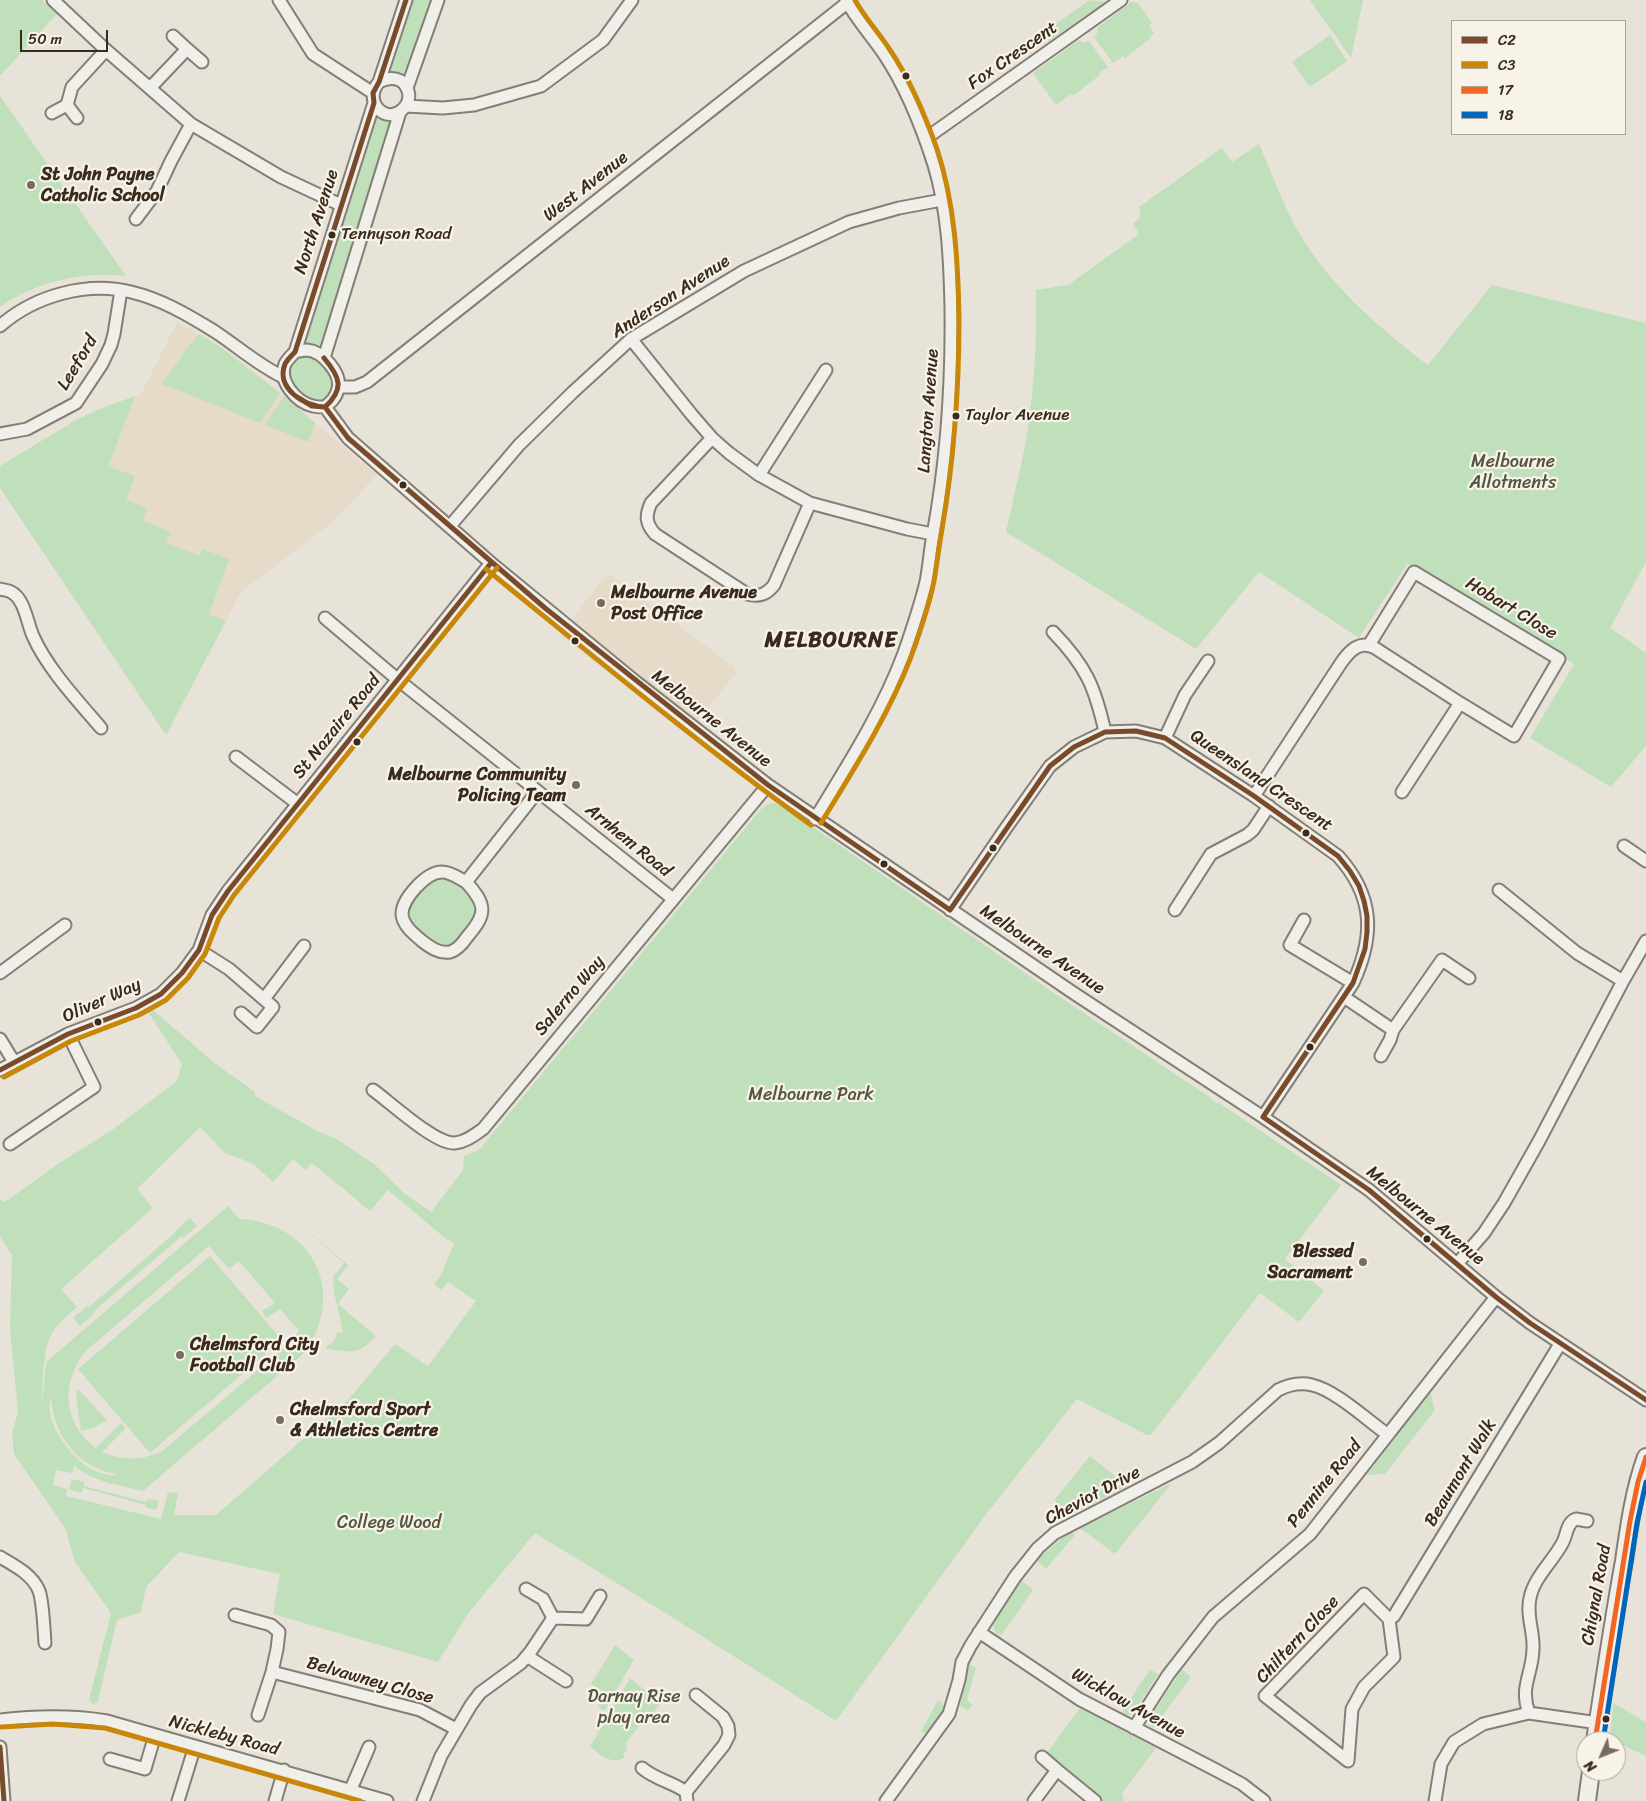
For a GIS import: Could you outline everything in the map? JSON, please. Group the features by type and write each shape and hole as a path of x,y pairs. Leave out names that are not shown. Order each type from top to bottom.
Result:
{"street":[{"path":"53,0 106,50 191,124 281,176 341,205"},
{"path":"279,0 313,54 373,98 378,108 385,113 396,114 403,109 474,105 541,86 603,40 632,0"},
{"name":"North Avenue","path":"295,352 373,98 406,0"},
{"path":"407,88 438,0"},
{"name":"Fox Crescent","path":"925,140 1121,0"},
{"name":"Langton Avenue","path":"815,819 867,732 892,682 904,652 926,581 939,506 950,388 950,265 942,200 935,167 899,81 885,55 847,1"},
{"name":"West Avenue","path":"339,387 355,387 367,382 847,1"},
{"path":"173,36 202,62"},
{"path":"150,88 187,49"},
{"path":"52,113 67,105 72,87 106,50"},
{"path":"324,358 403,109 409,98 407,88 401,80 390,78 379,82"},
{"path":"67,105 77,118"},
{"path":"136,219 157,191 191,124"},
{"name":"Anderson Avenue","path":"450,526 518,445 631,339 744,271 849,222 899,208 942,200"},
{"path":"0,326 22,310 42,300 63,293 91,290 121,290 167,304 213,331 266,369 283,377"},
{"name":"Leeford","path":"0,434 27,429 76,403 102,364 111,345 121,290"},
{"path":"631,339 712,438 759,475 810,503 907,529 933,534"},
{"path":"308,350 324,358 335,370 339,387 334,399 324,407 312,406 300,400 288,388 283,377 285,364 295,352 308,350"},
{"path":"759,475 826,370"},
{"name":"Melbourne Avenue","path":"324,407 348,438 492,563 636,682 768,785 950,910 1263,1117 1369,1190 1496,1297 1560,1344 1646,1400"},
{"path":"712,438 651,503 646,519 649,527 655,534 747,594 762,596 774,586 810,503"},
{"name":"St Nazaire Road","path":"212,915 228,891 492,563"},
{"name":"Hobart Close","path":"1414,572 1559,659 1514,736 1368,645 1414,572"},
{"path":"0,589 12,592 23,606 33,636 53,668 70,692 101,728"},
{"name":"Arnhem Road","path":"325,618 397,679 673,899"},
{"path":"1053,632 1073,654 1091,683 1098,700 1105,732"},
{"path":"1254,796 1341,662 1354,648 1368,645"},
{"path":"1166,738 1185,695 1208,661"},
{"path":"1402,792 1460,703"},
{"name":"Queensland Crescent","path":"950,910 1050,766 1074,746 1105,732 1136,731 1166,738 1254,796 1338,856 1348,867 1360,888 1368,918 1368,941 1363,963 1354,983 1263,1117"},
{"path":"236,757 298,804"},
{"name":"Salerno Way","path":"373,1090 434,1136 453,1143 468,1139 483,1129 768,785"},
{"path":"466,882 538,792"},
{"path":"1175,910 1211,854 1247,835 1253,830 1269,806"},
{"path":"1624,846 1646,862"},
{"path":"434,873 448,873 466,882 481,902 482,917 461,945 448,952 438,951 430,947 411,931 406,924 402,915 406,901 422,880 434,873"},
{"path":"1499,890 1577,953 1623,981"},
{"name":"Oliver Way","path":"0,1070 68,1034 136,1008 160,994 182,973 199,950 212,915"},
{"path":"1304,920 1290,944 1354,983"},
{"path":"0,973 65,925"},
{"path":"1457,1264 1484,1233 1504,1203 1540,1141 1623,981 1646,941"},
{"path":"264,998 304,946"},
{"path":"199,950 229,970 273,1007 258,1027 241,1013"},
{"path":"1381,1056 1393,1030 1442,960 1469,978"},
{"path":"1344,997 1393,1030"},
{"path":"10,1144 94,1087 68,1034"},
{"path":"0,1039 14,1062"},
{"name":"Pennine Road","path":"1134,1728 1168,1675 1213,1617 1310,1534 1496,1297"},
{"name":"Beaumont Walk","path":"1389,1619 1394,1616 1560,1344"},
{"name":"Cheviot Drive","path":"886,1801 949,1714 962,1662 979,1632 1015,1577 1038,1548 1055,1534 1192,1462 1219,1443 1278,1390 1288,1386 1311,1384 1327,1390 1387,1434"},
{"name":"Chignal Road","path":"1597,1731 1629,1527 1639,1478 1646,1457"},
{"path":"1529,1713 1524,1689 1532,1662 1534,1647 1529,1599 1563,1542 1570,1524 1576,1519 1587,1521"},
{"path":"0,1558 19,1568 39,1590 45,1642"},
{"path":"526,1589 543,1599 553,1618"},
{"name":"Chiltern Close","path":"1364,1594 1389,1619 1394,1657 1364,1687 1352,1708 1348,1761 1265,1696 1364,1594"},
{"path":"553,1618 586,1619 600,1596"},
{"path":"235,1615 271,1625 279,1632 272,1672 258,1715"},
{"path":"423,1801 434,1772 456,1729 480,1693 527,1656 553,1618"},
{"name":"Wicklow Avenue","path":"979,1632 1079,1699 1242,1784 1264,1801"},
{"path":"527,1656 566,1681"},
{"name":"Belvawney Close","path":"272,1672 420,1710 456,1729"},
{"path":"642,1768 651,1776 680,1788 686,1797 724,1745 729,1735 724,1717 696,1695"},
{"path":"1436,1801 1441,1764 1454,1742 1483,1724 1529,1713 1598,1723"},
{"name":"Nickleby Road","path":"0,1720 36,1716 82,1717 107,1721 388,1801"},
{"name":"Nickleby Road","path":"110,1760 145,1769 155,1735"},
{"path":"178,1801 195,1746"},
{"path":"0,1747 4,1801"},
{"path":"351,1790 369,1747"},
{"path":"1042,1756 1094,1801"},
{"name":"Nickleby Road","path":"275,1801 284,1770"},
{"path":"1034,1801 1057,1770"},
{"path":"1587,1801 1590,1781"}],"shaded area":[{"path":"177,322 219,346 256,373 377,475 329,525 241,592 166,735 0,488 0,466 76,420 141,394"},
{"path":"611,575 734,667 736,673 687,734 560,635 602,580"}],"green space":[{"path":"0,0 42,0 57,14 0,76"},
{"path":"412,0 432,0 406,78 388,72"},
{"path":"1089,0 1105,2 1048,42 1049,29"},
{"path":"1310,0 1363,0 1351,58"},
{"path":"1131,2 1138,3 1152,23 1149,26 1154,33 1150,36 1151,38 1125,58 1123,56 1113,63 1094,37 1098,32 1097,28"},
{"path":"1330,35 1347,61 1310,87 1292,62"},
{"path":"1079,40 1084,43 1089,41 1108,67 1073,96 1071,94 1056,105 1033,73"},
{"name":"St John Payne Catholic School","path":"0,96 126,276 93,275 60,280 29,291 0,307"},
{"path":"375,114 393,120 320,348 302,342"},
{"name":"Melbourne Allotments","path":"1259,144 1291,218 1304,241 1330,277 1377,324 1428,365 1492,285 1646,323 1646,562 1610,628 1646,653 1646,746 1611,787 1530,738 1574,664 1407,564 1359,638 1259,572 1196,649 1006,532 1025,446 1031,407 1036,329 1036,290 1068,285 1139,234 1133,224 1140,217 1139,207 1222,148 1232,162"},
{"path":"199,334 219,346 280,393 260,423 162,384"},
{"path":"308,355 325,367 334,380 330,396 323,400 315,400 299,389 290,372 294,361"},
{"path":"135,396 108,466 135,476 126,500 147,508 143,521 171,532 166,543 200,556 203,549 229,559 209,614 226,621 166,735 0,488 0,466 76,420"},
{"path":"284,396 315,423 308,442 265,425"},
{"name":"Melbourne Park","path":"768,804 781,805 1057,995 1211,1098 1217,1104 1218,1102 1341,1185 1285,1259 1324,1291 1299,1322 1260,1293 1151,1435 1147,1435 1077,1399 987,1513 836,1721 535,1533 470,1611 438,1662 273,1614 280,1574 179,1552 146,1587 141,1612 117,1620 98,1701 93,1705 89,1700 111,1613 75,1562 65,1528 14,1454 12,1433 18,1412 10,1329 12,1255 0,1237 0,1199 5,1202 61,1162 112,1130 177,1081 182,1064 148,1012 153,1010 217,1065 254,1091 255,1096 317,1131 337,1139 375,1165 404,1193 431,1212 463,1170 464,1156 479,1150 761,809","holes":["200,1127 225,1153 252,1163 273,1182 293,1159 306,1170 312,1163 370,1211 388,1190 445,1238 454,1243 441,1275 434,1284 441,1290 448,1282 476,1301 428,1366 395,1344 347,1401 216,1515 174,1515 178,1493 168,1492 161,1519 66,1496 67,1489 53,1485 56,1470 72,1473 74,1465 97,1479 143,1491 304,1353 317,1330 323,1307 322,1285 316,1265 304,1247 287,1233 265,1223 239,1219 228,1206 46,1362 42,1404 46,1348 57,1326 77,1307 61,1289 153,1208 137,1189","209,1246 229,1269 239,1261 275,1303 262,1311 266,1318 280,1309 299,1331 284,1348 161,1452 139,1458 117,1457 102,1452 126,1428 121,1423 96,1448 76,1426 71,1414 69,1387 79,1361 88,1349","51,1397 58,1428 75,1453 92,1466 118,1475 95,1471 73,1454 54,1426 50,1406"]},
{"path":"441,877 453,880 471,896 477,907 477,916 459,941 448,947 438,946 413,928 408,918 409,908 425,885"},
{"path":"284,1211 348,1265 337,1279 349,1289 338,1304 376,1336 359,1350 326,1349 334,1341 337,1333 343,1332 334,1292 333,1277 344,1263"},
{"path":"190,1218 197,1226 183,1238 182,1236 93,1312 94,1314 80,1326 73,1318 87,1306 89,1307"},
{"name":"Chelmsford City Football Club","path":"210,1256 282,1340 150,1453 78,1369"},
{"path":"77,1390 107,1420 95,1427 81,1431 76,1398"},
{"path":"1430,1392 1435,1410 1385,1474 1367,1475"},
{"path":"1090,1456 1128,1486 1061,1520 1055,1499"},
{"path":"72,1479 84,1482 84,1486 146,1502 148,1499 159,1501 156,1510 145,1507 146,1505 83,1488 81,1493 69,1489"},
{"path":"1172,1483 1115,1554 1080,1528"},
{"path":"1071,1531 1075,1535 1046,1569 1036,1560"},
{"path":"1021,1580 1033,1590 1001,1636 995,1632 993,1625"},
{"path":"615,1645 634,1660 604,1711 598,1707 606,1694 591,1684"},
{"path":"969,1664 976,1668 967,1700 972,1705 968,1711 960,1706"},
{"path":"1150,1669 1158,1674 1137,1708 1131,1715 1126,1715 1122,1712"},
{"path":"1182,1669 1191,1677 1153,1728 1148,1724 1148,1721"},
{"name":"Darnay Rise play area","path":"630,1678 661,1703 644,1725 639,1726 626,1743 627,1749 623,1755 625,1757 611,1760 590,1747"},
{"path":"938,1700 945,1706 945,1710 927,1735 921,1731"},
{"path":"1613,1703 1646,1722 1646,1756 1626,1747 1626,1731 1611,1731"},
{"path":"1080,1708 1156,1748 1122,1793 1124,1801 1103,1801 1046,1754"}],"transit line":[{"name":"C2","path":"406,0 379,82 373,93 374,103 295,352 285,364 283,373 284,381 288,388 301,400 309,404 325,407 348,438 545,608 768,785 950,910"},
{"name":"C3","path":"821,823 870,742 892,700 911,657 930,600 953,450 958,372 958,276 952,212 943,170 928,124 911,86 898,62 855,0"},
{"name":"C2","path":"297,397 312,406 325,407 336,394 338,389 337,377 324,358"},
{"name":"C2","path":"0,1070 68,1034 136,1008 161,994 182,973 199,950 212,915 228,891 491,563"},
{"name":"C3","path":"4,1077 71,1041 139,1015 166,1000 188,978 205,954 219,918 234,895 497,568"},
{"name":"C3","path":"486,569 687,731 811,825"},
{"name":"C2","path":"950,910 1050,766 1074,747 1105,732 1136,731 1165,738 1254,796 1338,856 1359,886 1367,916 1365,949 1353,983 1263,1117"},
{"name":"C2","path":"1263,1117 1369,1190 1496,1297 1530,1323 1646,1400"},
{"name":"17","path":"1597,1731 1630,1521 1638,1482 1646,1457"},
{"name":"18","path":"1605,1731 1637,1523 1646,1482"},
{"name":"C3","path":"1,1727 53,1724 105,1728 360,1801"},
{"name":"C2","path":"0,1747 4,1801"}],"place":[{"name":"St John Payne Catholic School","path":"31,185"},
{"name":"Tennyson Road","path":"332,235"},
{"name":"Taylor Avenue","path":"956,416"},
{"name":"Melbourne Avenue Post Office","path":"601,603"},
{"name":"Melbourne Community Policing Team","path":"576,785"},
{"name":"Blessed Sacrament","path":"1363,1262"},
{"name":"Chelmsford City Football Club","path":"180,1355"},
{"name":"Chelmsford Sport & Athletics Centre","path":"280,1420"}],"district":[{"name":"MELBOURNE","path":"831,641"}],"park label":[{"name":"College Wood","path":"389,1523"}]}
